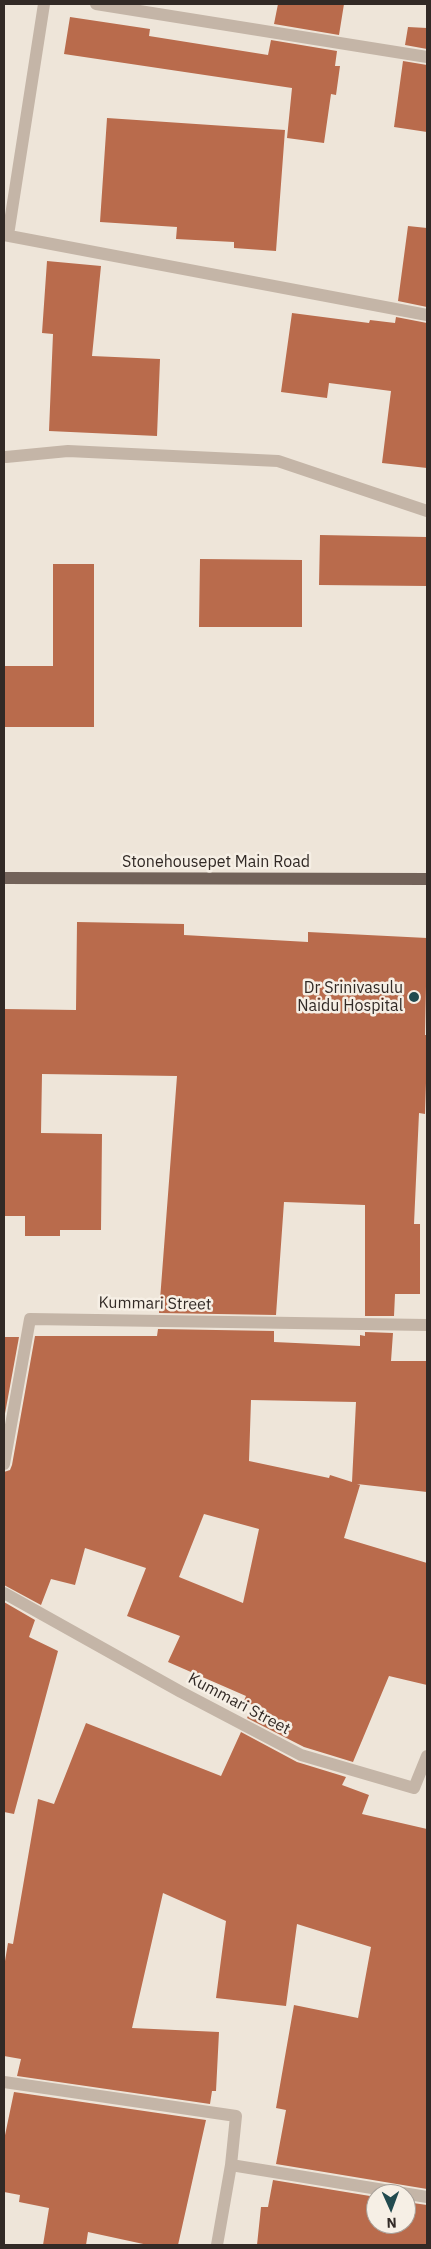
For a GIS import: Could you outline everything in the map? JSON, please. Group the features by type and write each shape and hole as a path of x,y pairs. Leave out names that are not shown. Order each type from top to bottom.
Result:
{"main road":[{"name":"Stonehousepet Main Road","path":"4,878 427,879"}],"street":[{"path":"44,4 6,235 427,316"},
{"path":"96,4 427,57"},
{"path":"6,457 68,451 278,461 427,511"},
{"name":"Kummari Street","path":"4,1464 30,1318 427,1325"},
{"name":"Kummari Street","path":"4,1593 173,1687 301,1755 414,1788 427,1756"},
{"path":"4,2082 236,2116 231,2165 217,2245"},
{"path":"231,2165 427,2197"}],"building":[{"path":"278,4 344,4 339,35 274,24"},
{"path":"70,17 150,29 149,36 268,55 271,40 337,51 335,66 340,66 336,95 331,94 324,143 287,138 292,88 64,54"},
{"path":"408,27 427,28 427,49 405,45"},
{"path":"403,61 427,65 427,132 394,127"},
{"path":"107,118 285,130 276,251 234,248 234,242 176,239 177,227 100,222"},
{"path":"408,226 427,228 427,307 398,301"},
{"path":"47,261 101,266 92,356 160,359 157,436 49,431 53,334 42,333"},
{"path":"292,313 369,323 370,320 395,323 396,317 427,323 427,468 382,463 391,391 329,383 327,398 281,392"},
{"path":"320,535 427,537 427,586 319,585"},
{"path":"200,559 302,560 302,627 199,627"},
{"path":"53,564 94,564 94,727 4,727 4,666 53,666"},
{"path":"77,922 184,924 184,935 308,942 308,932 427,938 425,1114 419,1113 414,1224 420,1224 420,1294 395,1294 394,1316 365,1316 365,1205 284,1202 276,1315 159,1313 177,1076 42,1074 41,1133 102,1134 101,1230 60,1230 60,1236 25,1236 25,1216 4,1216 4,1009 76,1010"},
{"path":"158,1329 274,1331 274,1342 360,1346 360,1335 365,1336 365,1332 393,1333 391,1361 427,1361 427,1492 357,1484 360,1485 344,1538 427,1563 427,1685 389,1676 353,1762 304,1747 247,1718 253,1705 244,1701 246,1696 168,1662 180,1636 127,1616 146,1568 85,1548 75,1585 51,1579 41,1605 4,1585 4,1472 10,1470 12,1465 35,1336 157,1336","holes":["251,1400 356,1402 352,1482 330,1475 329,1478 249,1461","204,1514 259,1529 243,1603 179,1577"]},
{"path":"4,1337 19,1337 4,1419"},
{"path":"4,1602 35,1620 29,1637 58,1651 14,1814 4,1812"},
{"path":"86,1723 221,1776 241,1732 297,1762 346,1777 342,1785 369,1795 362,1814 427,1829 427,2189 416,2187 416,2184 397,2184 276,2164 286,2110 276,2108 294,2005 358,2018 371,1947 297,1924 286,2006 216,1998 226,1921 163,1893 132,2028 219,2032 216,2091 212,2091 210,2104 17,2076 21,2059 4,2056 4,1967 8,1943 13,1944 38,1799 54,1804"},
{"path":"14,2092 206,2120 178,2245 148,2245 88,2232 86,2245 43,2245 49,2208 19,2202 20,2195 4,2192 4,2140"},
{"path":"273,2180 366,2195 366,2234 416,2234 416,2203 427,2205 427,2245 257,2245 261,2207 268,2207"}],"place":[{"name":"Dr Srinivasulu Naidu Hospital","path":"414,997"}]}
